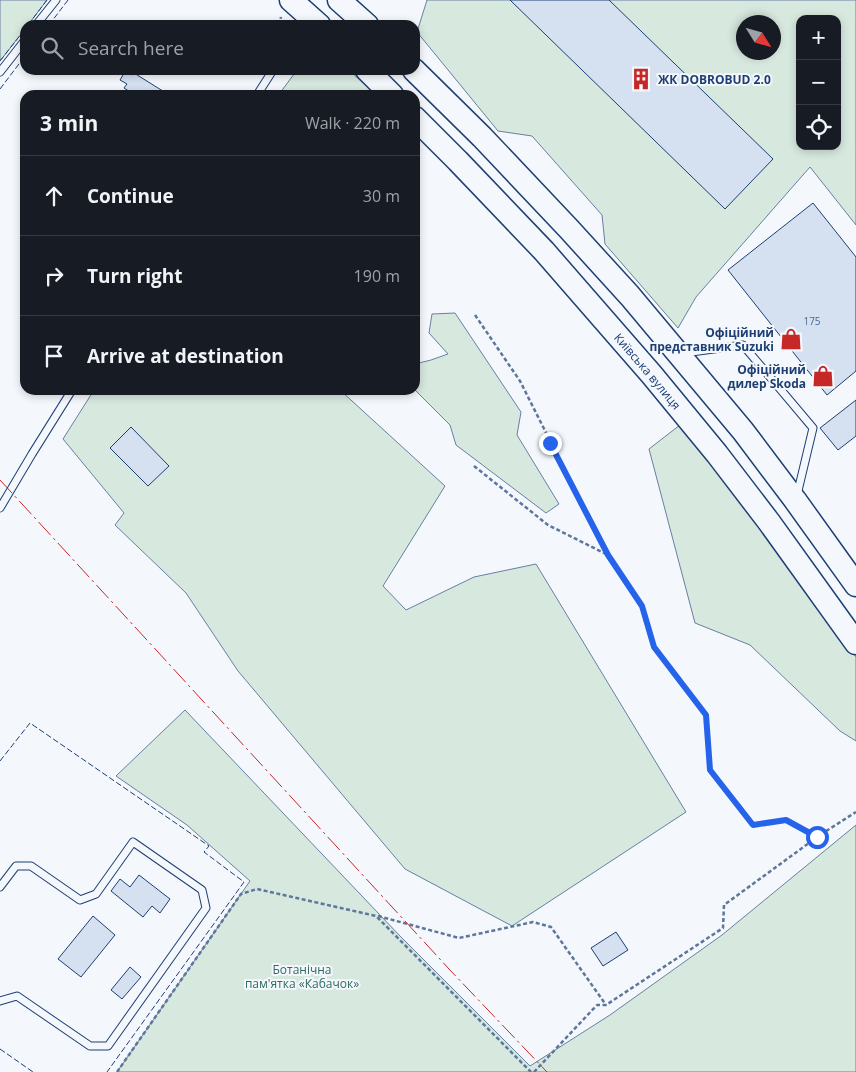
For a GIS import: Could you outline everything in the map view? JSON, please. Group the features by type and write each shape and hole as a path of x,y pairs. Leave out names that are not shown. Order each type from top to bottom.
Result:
{"main road":[{"path":"291,0 309,20"},
{"path":"339,0 361,20"},
{"path":"372,75 387,90"},
{"path":"403,90 414,75"},
{"path":"419,75 482,137 630,296 743,431 856,585"},
{"name":"Київська вулиця","path":"420,123 544,251 652,375 717,454 769,522 856,643"},
{"path":"544,251 569,229"}],"lane":[{"path":"40,20 56,0"},
{"path":"0,72 20,46"},
{"path":"260,90 270,75"},
{"path":"678,353 743,345 812,428 795,500"},
{"path":"0,508 69,395"},
{"path":"0,887 16,866 31,866 80,900 96,894 133,842 202,890 206,908 108,1046 90,1046 17,996 0,1001"}],"path":[{"path":"475,315 520,381 608,555 642,606 654,647 706,715 710,770 753,825 786,820 817,837"},
{"path":"474,466 548,525 608,555"},
{"path":"376,916 532,1072 598,1005 606,1005 723,928 724,905 817,837 856,812"},
{"path":"116,1072 241,894 257,889 376,916 459,938 533,922 551,927 606,1005"}],"green space":[{"path":"0,0 47,0 32,20 20,20 20,35 0,61"},
{"path":"427,0 856,0 856,225 810,167 696,297 678,328 605,244 602,215 532,136 498,131 420,36 420,22"},
{"path":"293,75 354,75 371,90 282,90"},
{"path":"455,313 521,412 517,435 559,504 546,513 456,445 450,425 420,395 420,363 448,354 429,333 432,314"},
{"path":"91,395 345,395 445,486 383,586 406,610 474,577 536,564 686,812 512,926 405,869 238,671 186,593 115,525 124,513 63,439"},
{"path":"680,425 761,528 856,657 856,741 840,731 750,645 695,623 649,449"},
{"name":"Ботанічна пам'ятка «Кабачок»","path":"185,710 400,936 530,1066 610,1015 722,935 856,825 856,1072 117,1072 250,881 187,825 116,776"}],"building":[{"name":"ЖК DOBROBUD 2.0","path":"510,0 609,0 773,159 725,209"},
{"path":"123,75 137,75 161,90 127,90 124,88 127,84 120,80"},
{"path":"813,203 856,257 856,371 827,395 728,270"},
{"path":"856,400 856,436 838,450 820,428"},
{"path":"131,427 169,466 148,486 110,448"},
{"path":"139,875 170,899 160,913 152,906 143,917 111,891 120,879 130,887"},
{"path":"93,916 115,935 81,977 58,959"},
{"path":"616,932 628,950 603,966 591,948"},
{"path":"130,967 141,977 122,999 111,990"}],"fence":[{"path":"32,20 47,0"},
{"path":"53,20 68,0"},
{"path":"0,61 20,35"},
{"path":"0,89 20,63"},
{"path":"0,761 30,723 209,846 204,852 244,882 107,1072"},
{"path":"0,1049 33,1072"}],"power":[{"path":"0,480 449,969 547,1072"}],"place":[{"name":"ЖК DOBROBUD 2.0","path":"641,79"},
{"name":"Офіційний представник Suzuki","path":"791,339"},
{"name":"Офіційний дилер Skoda","path":"823,376"}],"route":[{"path":"550,443 608,555 642,606 654,647 706,715 710,770 753,825 786,820 817,837"}]}
